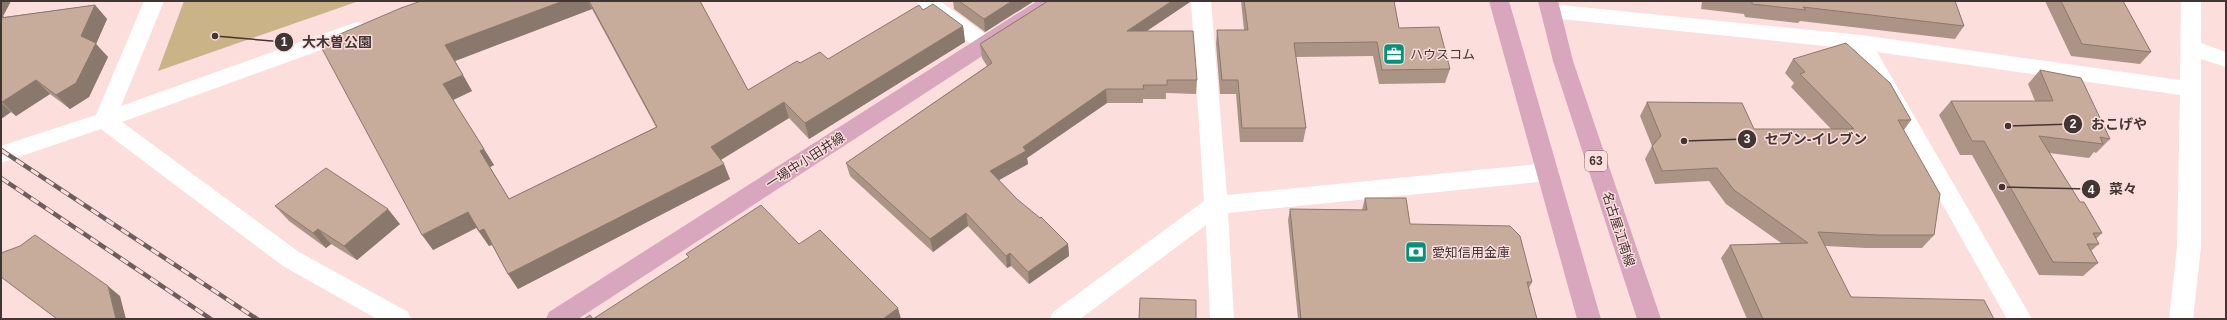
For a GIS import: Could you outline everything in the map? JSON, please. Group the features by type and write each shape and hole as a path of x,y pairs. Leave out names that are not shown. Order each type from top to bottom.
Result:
{"main road":[{"name":"一場中小田井線","path":"558,319 1052,1"},
{"path":"1500,1 1589,319"},
{"name":"名古屋江南線","path":"1550,6 1563,61 1649,319"}],"street":[{"path":"104,120 154,1"},
{"path":"926,1 985,44"},
{"path":"1200,1 1216,205 1222,319"},
{"path":"2181,319 2189,247 2191,1"},
{"path":"1550,6 1861,42 2190,89"},
{"path":"1,154 104,120 374,23"},
{"path":"1861,42 2020,319"},
{"path":"2191,47 2226,60"},
{"path":"104,120 291,259 399,319"},
{"path":"1062,319 1216,205 1548,172"}],"shaded area":[{"path":"184,1 359,1 158,71"}],"building":[{"path":"421,1 563,1 445,45 463,75 443,84 484,149 480,151 509,199 657,127 589,1 700,1 748,90 797,61 800,63 820,52 828,59 919,5 923,10 933,4 963,26 805,123 784,102 711,147 724,164 508,274 484,229 479,231 468,212 422,235 319,43"},
{"path":"959,1 1012,1 984,19"},
{"path":"1048,1 1172,1 1127,31 1193,31 1197,80 1167,80 1167,85 1143,85 1144,89 1106,89 1023,147 1026,151 990,171 1017,199 1040,218 1041,217 1068,244 1028,272 1010,253 1006,256 966,213 930,239 846,163 992,63 980,44"},
{"path":"1244,1 1394,1 1399,28 1439,27 1450,69 1382,70 1377,42 1294,43 1306,128 1242,128 1238,80 1222,80 1217,30 1248,30"},
{"path":"1752,1 1955,1 1964,26 1803,7 1806,10 1752,4"},
{"path":"2061,1 2123,1 2151,52 2082,44"},
{"path":"95,5 81,36 96,43 76,83 56,95 36,80 1,102 1,18"},
{"path":"1846,43 1890,83 1911,120 1898,120 1940,194 1934,235 1877,235 1818,232 1851,297 1984,300 1994,319 1763,319 1730,245 1808,243 1734,190 1717,168 1662,171 1652,146 1661,136 1647,102 1742,103 1754,129 1854,129 1800,74 1805,72 1793,59"},
{"path":"2040,70 2081,78 2110,139 2100,137 2103,144 2039,136 2080,202 2084,202 2102,233 2093,233 2099,244 2087,244 2098,263 2053,262 1984,141 1972,141 1951,101 2053,101"},
{"path":"326,168 388,209 344,246 318,229 313,233 275,206"},
{"path":"1365,198 1406,198 1410,224 1510,226 1520,236 1532,282 1527,282 1537,319 1301,319 1290,209 1367,210"},
{"path":"761,205 799,244 820,230 898,308 883,319 593,319 689,257 686,254"},
{"path":"35,235 108,286 116,319 57,319 1,277 1,253 20,246"},
{"path":"1140,298 1196,300 1196,319 1139,319"},
{"path":"590,315 593,319 584,319"}],"railway":[{"path":"1,150 257,319"},
{"path":"1,178 211,319"}],"place":[{"name":"大木曽公園","path":"215,36"},
{"name":"ハウスコム","path":"1394,54"},
{"name":"おこげや","path":"2008,126"},
{"name":"セブン-イレブン","path":"1684,141"},
{"name":"菜々","path":"2002,187"},
{"name":"愛知信用金庫","path":"1416,252"}]}
